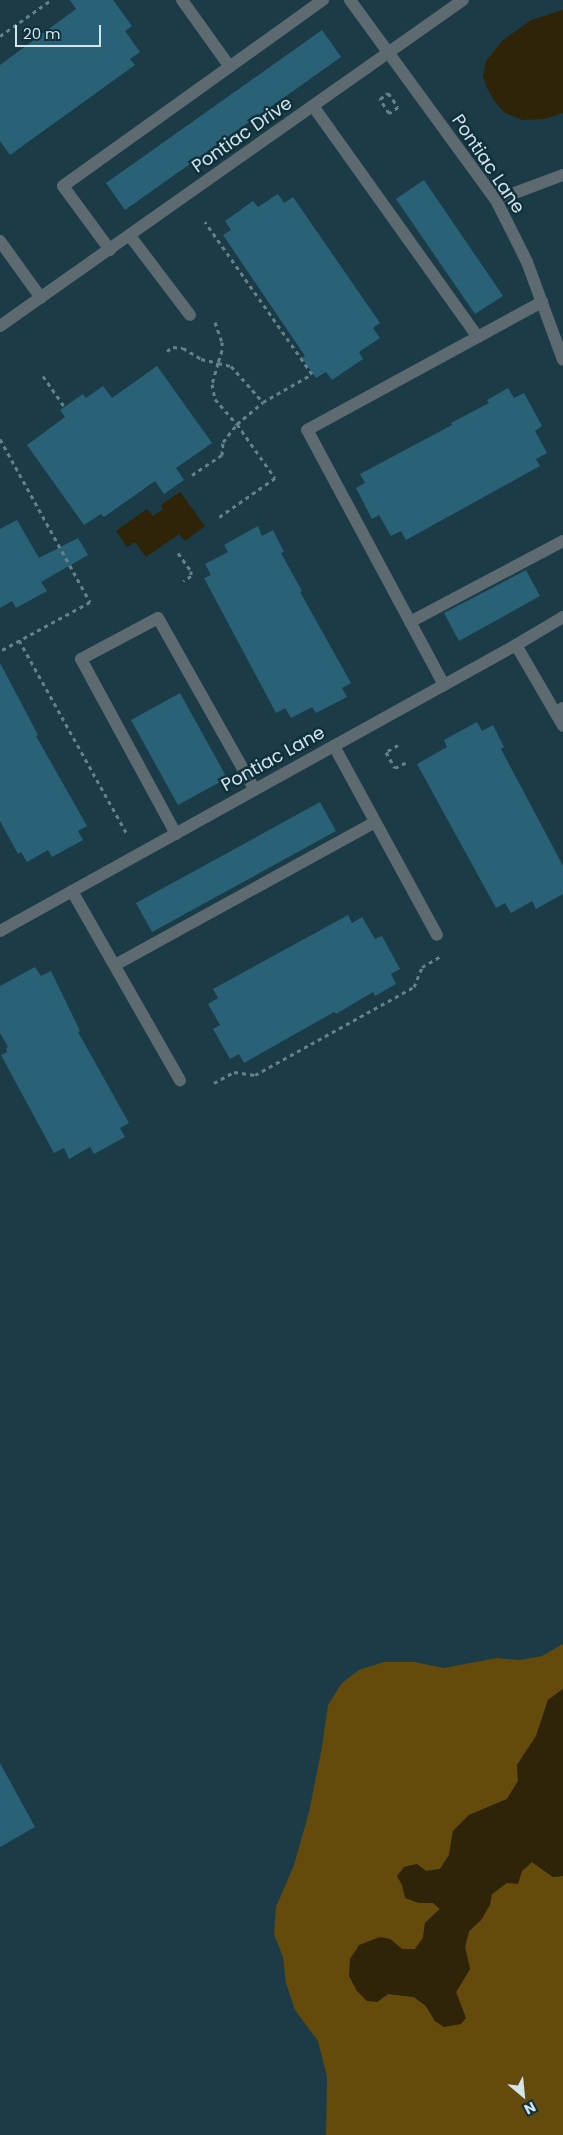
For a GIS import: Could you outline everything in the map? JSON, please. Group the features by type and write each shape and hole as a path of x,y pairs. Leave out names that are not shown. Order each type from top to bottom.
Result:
{"street":[{"path":"182,0 230,67"},
{"path":"110,250 63,186 323,0"},
{"name":"Pontiac Lane","path":"350,0 496,200 516,237 563,360"},
{"name":"Pontiac Drive","path":"2,320 41,298 463,0"},
{"path":"313,106 478,337"},
{"path":"496,200 563,176"},
{"path":"130,236 190,315"},
{"path":"0,241 41,298"},
{"path":"444,685 307,430 542,302"},
{"path":"410,622 563,541"},
{"name":"Pontiac Lane","path":"0,931 516,645 563,617"},
{"path":"176,834 81,659 158,618 255,790"},
{"path":"516,645 559,710 563,726"},
{"path":"334,746 437,935"},
{"path":"115,965 375,822"},
{"path":"72,890 180,1080"}],"path":[{"path":"0,36 51,0"},
{"path":"388,93 398,108 390,113 380,99 388,93"},
{"path":"192,475 222,455 223,442 236,424 263,402 312,374 205,222"},
{"path":"215,322 222,342 222,350 212,384 215,399 236,424 275,478 219,517"},
{"path":"167,351 173,347 183,348 202,359 231,366 263,402"},
{"path":"44,376 64,406"},
{"path":"0,439 90,602 0,651"},
{"path":"178,553 191,571 191,576 183,581"},
{"path":"19,640 128,834"},
{"path":"398,745 386,752 395,768 407,762"},
{"path":"214,1083 234,1072 255,1075 414,987 422,967 444,955"}],"shaded area":[{"path":"563,10 563,113 544,119 523,120 505,113 495,102 487,88 483,76 486,61 502,41 531,20"},
{"path":"180,492 205,526 185,541 179,534 146,557 135,542 127,547 116,531 147,509 153,516 163,509 161,505"},
{"path":"563,1644 563,1689 548,1700 536,1736 517,1765 518,1781 507,1799 469,1815 453,1831 449,1855 440,1869 426,1871 417,1864 404,1867 419,1903 433,1902 440,1909 425,1923 423,1938 415,1949 402,1949 390,1939 377,2002 388,1994 414,1997 426,2006 435,2021 463,2009 457,2001 456,1992 470,1969 465,1948 469,1931 481,1920 489,1905 492,1894 532,1862 553,1877 563,1876 563,2135 326,2135 327,2077 318,2041 295,2010 286,1983 283,1957 274,1934 276,1907 294,1865 309,1812 328,1705 342,1683 359,1670 384,1662 414,1662 444,1668 497,1658 520,1660 542,1656"},
{"path":"563,1689 563,1876 553,1877 532,1862 522,1871 518,1884 507,1883 492,1894 490,1905 481,1920 469,1931 465,1947 470,1969 456,1992 466,2018 461,2024 444,2027 435,2021 426,2006 414,1997 388,1994 377,2002 367,2001 357,1991 349,1976 350,1959 359,1945 380,1937 390,1939 402,1949 415,1949 423,1938 425,1923 440,1909 433,1903 419,1903 405,1898 402,1885 397,1876 404,1867 417,1864 426,1871 440,1869 449,1855 453,1831 469,1815 507,1799 518,1781 517,1765 536,1736 548,1700"}],"building":[{"path":"70,0 113,0 132,26 125,31 140,52 130,59 135,65 10,155 0,141 0,65 76,9"},
{"path":"322,30 341,57 125,210 106,183"},
{"path":"424,180 503,296 475,314 396,199"},
{"path":"278,194 284,203 293,197 380,323 373,328 380,338 359,352 363,359 332,380 326,372 316,378 302,358 305,356 223,235 231,230 225,221 253,201 258,207"},
{"path":"157,366 212,443 176,468 184,480 164,494 155,481 104,517 101,514 84,525 27,445 65,417 60,410 83,394 86,398 103,386 112,398"},
{"path":"508,388 514,398 524,393 542,426 535,431 547,453 536,459 540,466 406,540 401,531 391,536 379,515 372,519 356,488 365,483 360,474 452,425 451,423 489,403 487,400"},
{"path":"17,520 39,558 78,538 88,555 41,582 47,591 16,608 12,601 0,608 0,529"},
{"path":"258,526 262,536 273,530 284,552 281,553 302,591 300,592 351,683 342,688 347,697 316,713 312,707 291,718 285,708 276,713 204,578 211,575 205,564 228,552 224,545"},
{"path":"526,570 540,596 459,641 444,613"},
{"path":"0,663 38,735 36,736 87,826 78,831 83,840 52,857 48,850 27,862 21,852 18,854 0,821"},
{"path":"180,693 227,778 178,805 131,720"},
{"path":"477,722 482,731 493,725 504,747 501,749 563,866 563,894 536,909 532,901 511,913 505,903 496,908 417,764 447,747 444,740"},
{"path":"320,802 336,831 152,932 136,903"},
{"path":"348,915 352,923 362,917 375,939 382,936 400,969 391,974 396,984 375,996 373,992 336,1014 334,1012 244,1063 239,1054 230,1059 213,1029 220,1025 208,1004 218,998 213,989"},
{"path":"35,967 41,976 51,971 80,1031 78,1032 129,1123 120,1128 125,1137 94,1154 90,1147 69,1159 64,1148 54,1153 1,1055 7,1052 6,1048 8,1047 0,1033 0,986"},
{"path":"0,1763 35,1827 0,1847"}]}
